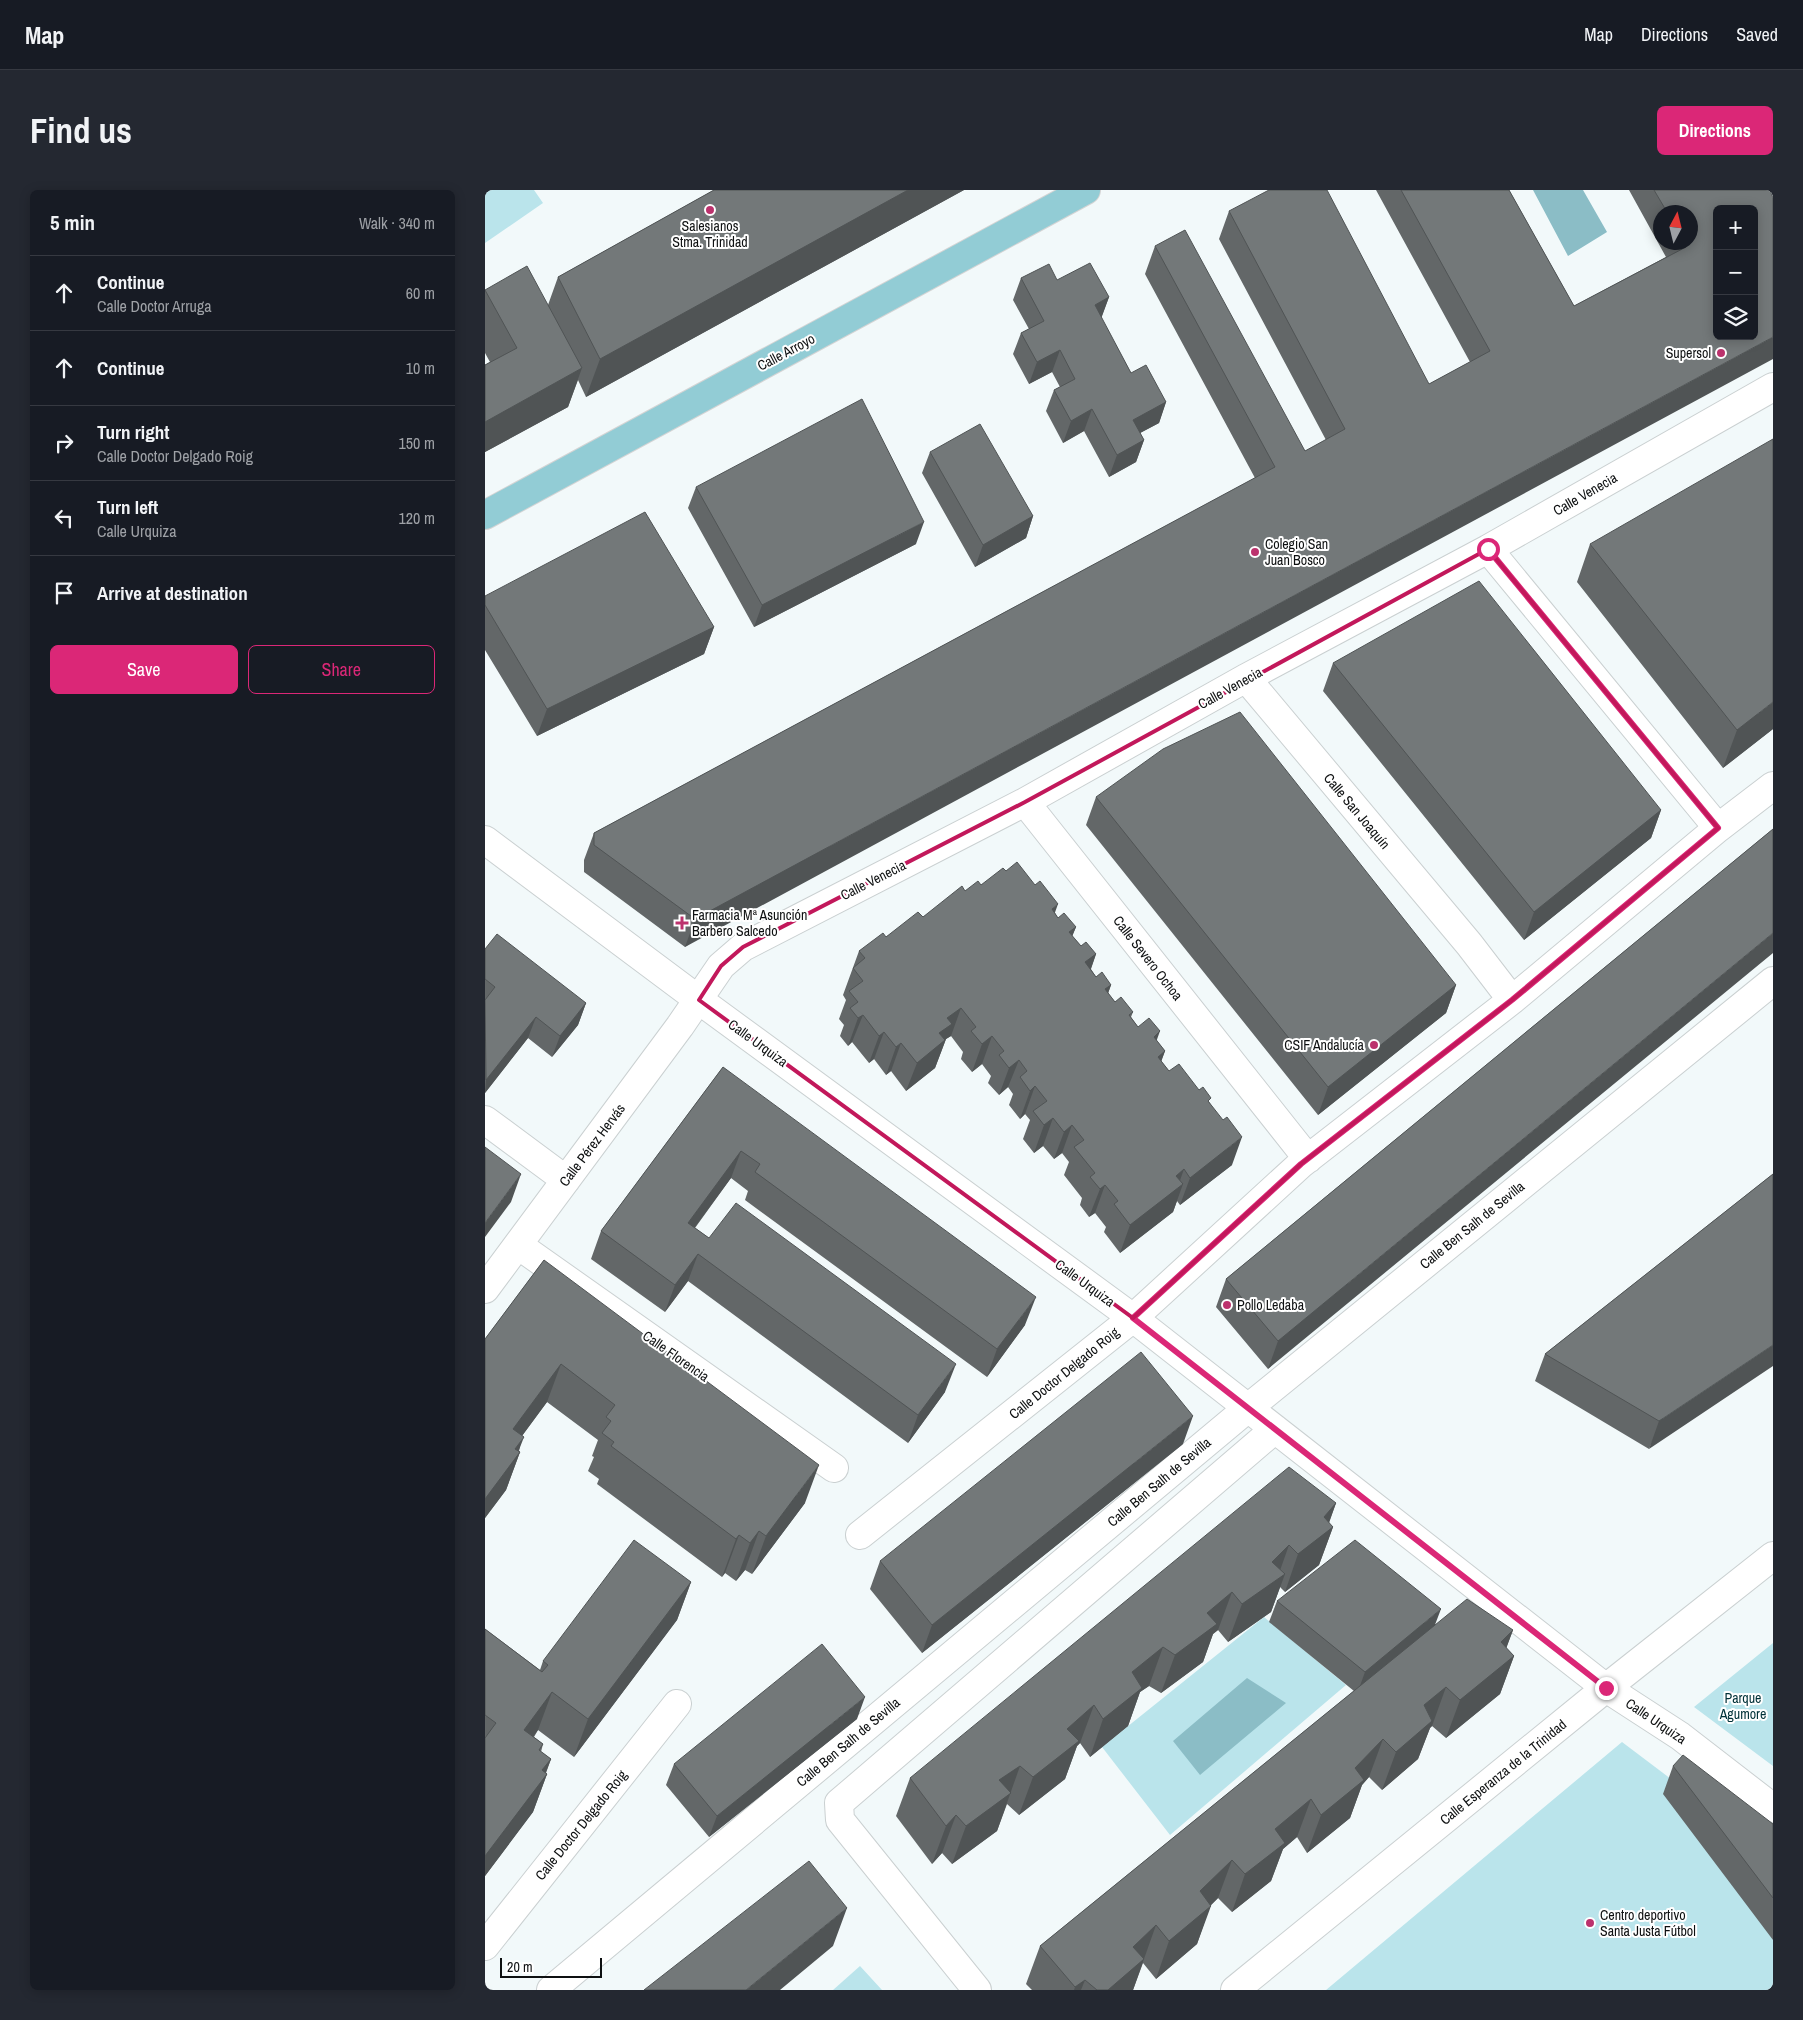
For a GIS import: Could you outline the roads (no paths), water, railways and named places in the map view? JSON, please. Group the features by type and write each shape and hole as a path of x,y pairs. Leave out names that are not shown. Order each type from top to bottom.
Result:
{"main road":[{"name":"Calle Arroyo","path":"485,515 1086,190"}],"street":[{"name":"Calle Venecia","path":"699,1000 721,966 743,947 1025,802 1246,678 1488,549 1773,387"},
{"path":"1488,549 1718,828"},
{"name":"Calle San Joaquín","path":"1246,678 1469,944 1512,1000"},
{"name":"Calle Doctor Delgado Roig","path":"860,1535 1133,1318 1308,1158 1512,1000 1718,828 1773,786"},
{"name":"Calle Severo Ochoa","path":"1025,802 1271,1114 1308,1158"},
{"name":"Calle Urquiza","path":"485,840 699,1000 1133,1318 1606,1688 1680,1736 1773,1808"},
{"name":"Calle Ben Salh de Sevilla","path":"551,1990 1248,1408 1773,981"},
{"name":"Calle Pérez Hervás","path":"485,1289 699,1000"},
{"path":"485,1120 567,1180"},
{"name":"Calle Florencia","path":"518,1245 833,1468"},
{"path":"977,1990 840,1820 839,1803 1275,1429"},
{"name":"Calle Esperanza de la Trinidad","path":"1235,1990 1606,1688 1773,1556"},
{"name":"Calle Doctor Delgado Roig","path":"485,1946 677,1704"}],"place":[{"name":"Salesianos Stma. Trinidad","path":"710,210"},
{"name":"Supersol","path":"1721,353"},
{"name":"Colegio San Juan Bosco","path":"1255,552"},
{"name":"Farmacia Mª Asunción Barbero Salcedo","path":"682,923"},
{"name":"CSIF Andalucía","path":"1374,1045"},
{"name":"Pollo Ledaba","path":"1227,1305"},
{"name":"Centro deportivo Santa Justa Fútbol","path":"1590,1923"}],"park label":[{"name":"Parque Agumore","path":"1743,1706"}]}
